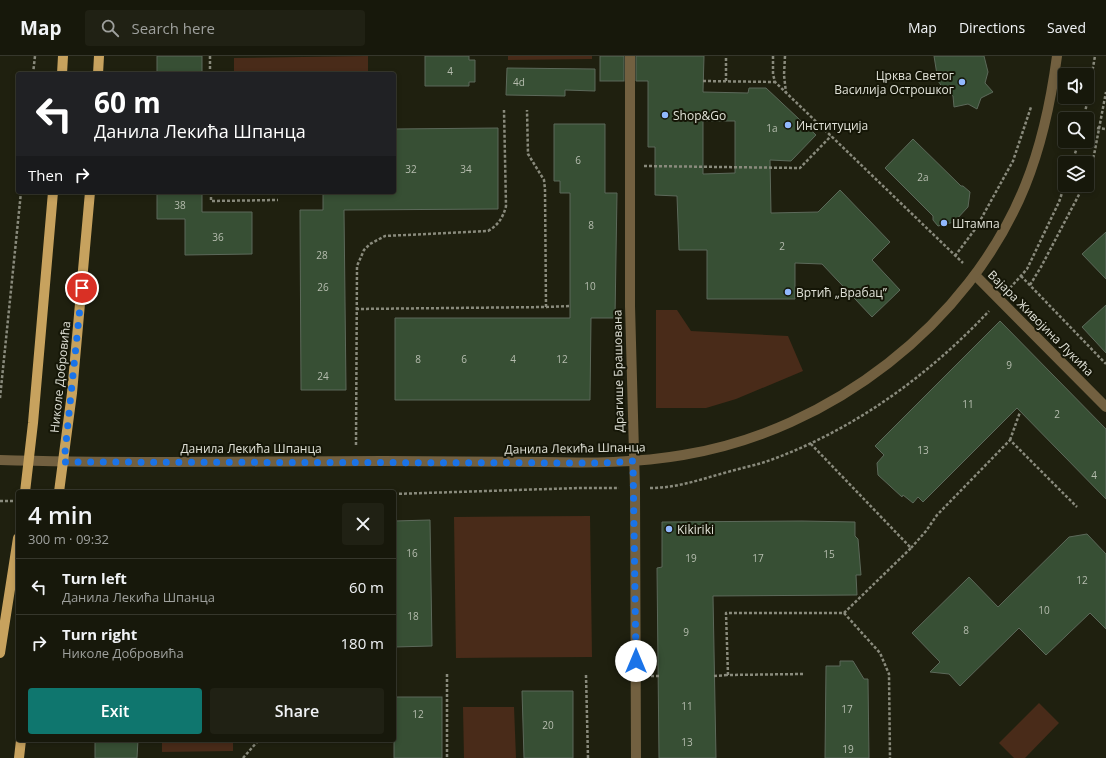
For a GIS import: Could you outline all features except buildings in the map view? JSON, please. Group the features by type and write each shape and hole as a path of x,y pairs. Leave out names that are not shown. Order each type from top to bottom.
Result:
{"main road":[{"path":"62,72 63,56"},
{"path":"98,72 99,56"},
{"name":"Николе Добровића","path":"25,490 42,331 53,194"},
{"name":"Николе Добровића","path":"59,490 64,462 81,303 90,194"},
{"path":"0,653 16,551"},
{"path":"19,758 22,742"}],"street":[{"name":"Драгише Брашована","path":"630,56 630,306 636,758"},
{"name":"Данила Лекића Шпанца","path":"0,460 64,462 356,461 604,463 684,455 731,445 820,407 876,372 923,333 975,275 996,243 1025,187 1044,129 1051,102 1058,56"},
{"name":"Вајара Живојина Лукића","path":"975,275 1106,407"}],"path":[{"path":"33,72 35,56"},
{"path":"210,56 210,72"},
{"path":"726,56 726,81"},
{"path":"773,56 773,74 775,82 786,94 975,275"},
{"path":"785,56 784,75 786,94"},
{"path":"1085,112 1095,56"},
{"path":"704,81 775,82"},
{"path":"1093,156 1100,129 1106,92"},
{"path":"955,256 976,228 1013,161 1032,100"},
{"path":"356,461 356,309 357,266 360,258 370,244 377,239 394,235 488,232 500,221 506,206 504,110"},
{"path":"527,110 528,154 544,180 545,189 546,307"},
{"path":"1094,128 1106,129"},
{"path":"630,166 800,168 831,136"},
{"path":"1062,192 1037,249 1021,276 1106,364"},
{"path":"1030,285 1080,192"},
{"path":"0,398 21,194"},
{"path":"211,194 211,201 278,200"},
{"path":"356,309 570,306"},
{"path":"728,674 726,613 844,613 911,548 926,531 937,515 1010,440 1020,412"},
{"path":"1010,440 1077,507"},
{"path":"810,442 911,548"},
{"path":"0,500 16,501"},
{"path":"844,613 880,653 889,674 890,758"},
{"path":"447,674 447,758"},
{"path":"714,676 728,674 803,674"},
{"path":"586,675 588,758"},
{"path":"243,758 257,742"}],"shaded area":[{"path":"368,56 368,72 234,72 234,58"},
{"path":"508,56 592,56 592,59 508,60"},
{"path":"656,310 677,310 691,331 788,336 803,371 736,399 706,408 656,408"},
{"path":"590,516 592,657 456,658 454,517"},
{"path":"1039,703 1059,723 1025,758 1014,758 999,743"},
{"path":"463,707 514,707 516,758 464,758"},
{"path":"162,742 233,742 233,751 162,752"}],"place":[{"name":"Црква Светог Василија Острошког","path":"962,82"},
{"name":"Shop&Go","path":"665,115"},
{"name":"Институција","path":"788,125"},
{"name":"Штампа","path":"944,223"},
{"name":"Вртић „Врабац”","path":"788,292"},
{"name":"Kikiriki","path":"669,529"}],"route":[{"path":"82,288 64,462 386,461 604,463 633,461 635,489 636,661"}]}
